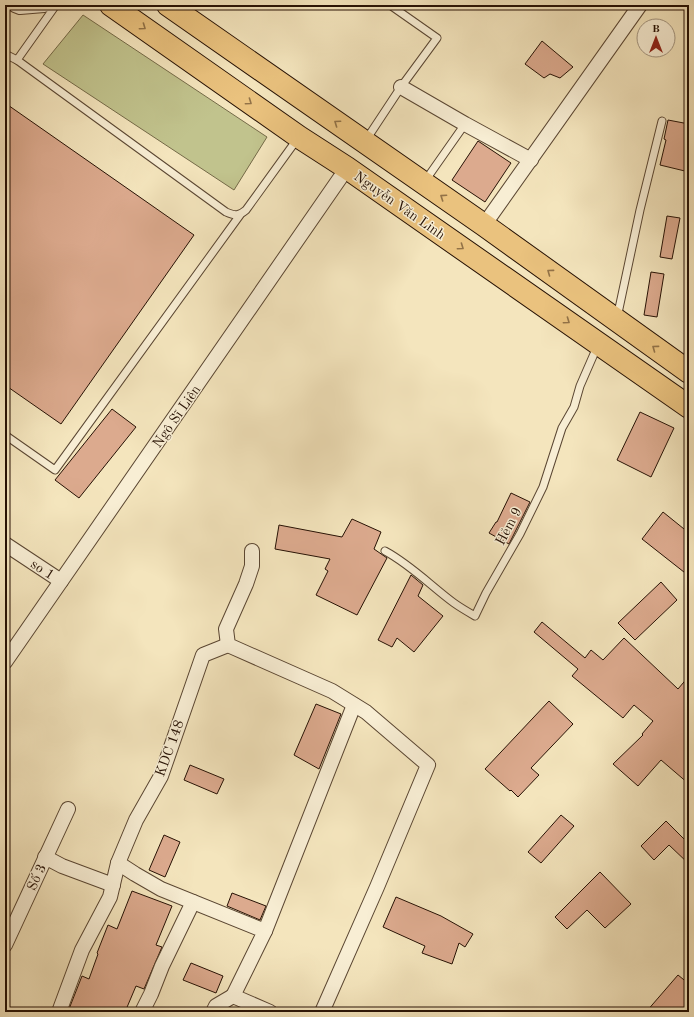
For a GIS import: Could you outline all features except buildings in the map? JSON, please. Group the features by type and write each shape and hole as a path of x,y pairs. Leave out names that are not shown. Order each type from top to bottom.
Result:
{"highway":[{"name":"Nguyễn Văn Linh","path":"111,5 299,137 347,168 671,393 689,407"},
{"path":"168,5 423,184 484,225 688,372"},
{"path":"347,168 365,142"}],"street":[{"path":"15,5 20,7 44,5"},
{"path":"484,225 640,5"},
{"path":"401,87 531,160"},
{"name":"Ngô Sĩ Liên","path":"5,662 347,168"},
{"name":"so 1","path":"5,544 61,581"},
{"path":"252,551 252,566 246,584 226,629 228,645 332,691 354,704 366,712 428,765 377,887 322,1012"},
{"name":"KDC 148","path":"59,1012 82,950 110,897 118,863 136,820 160,776 202,655 228,645"},
{"path":"213,1012 216,1006 233,996 265,931 354,704"},
{"name":"Số 3","path":"5,945 68,809"},
{"path":"46,857 62,866 113,885"},
{"path":"118,863 160,889 265,931"},
{"path":"142,1012 162,966 193,902"},
{"path":"233,996 270,1012"}],"lane":[{"path":"17,60 56,5"},
{"path":"365,142 401,87 437,38 390,5"},
{"path":"5,54 17,60 226,212 234,215 240,215"},
{"path":"617,320 640,210 662,120"},
{"path":"423,184 465,124"},
{"path":"5,435 55,470 240,215 246,210 299,137"},
{"name":"Hẻm 9","path":"385,551 395,556 454,603 475,616 486,593 520,534 543,487 562,428 574,407 580,386 599,343"}],"green space":[{"path":"83,15 267,137 234,190 43,64"}]}
